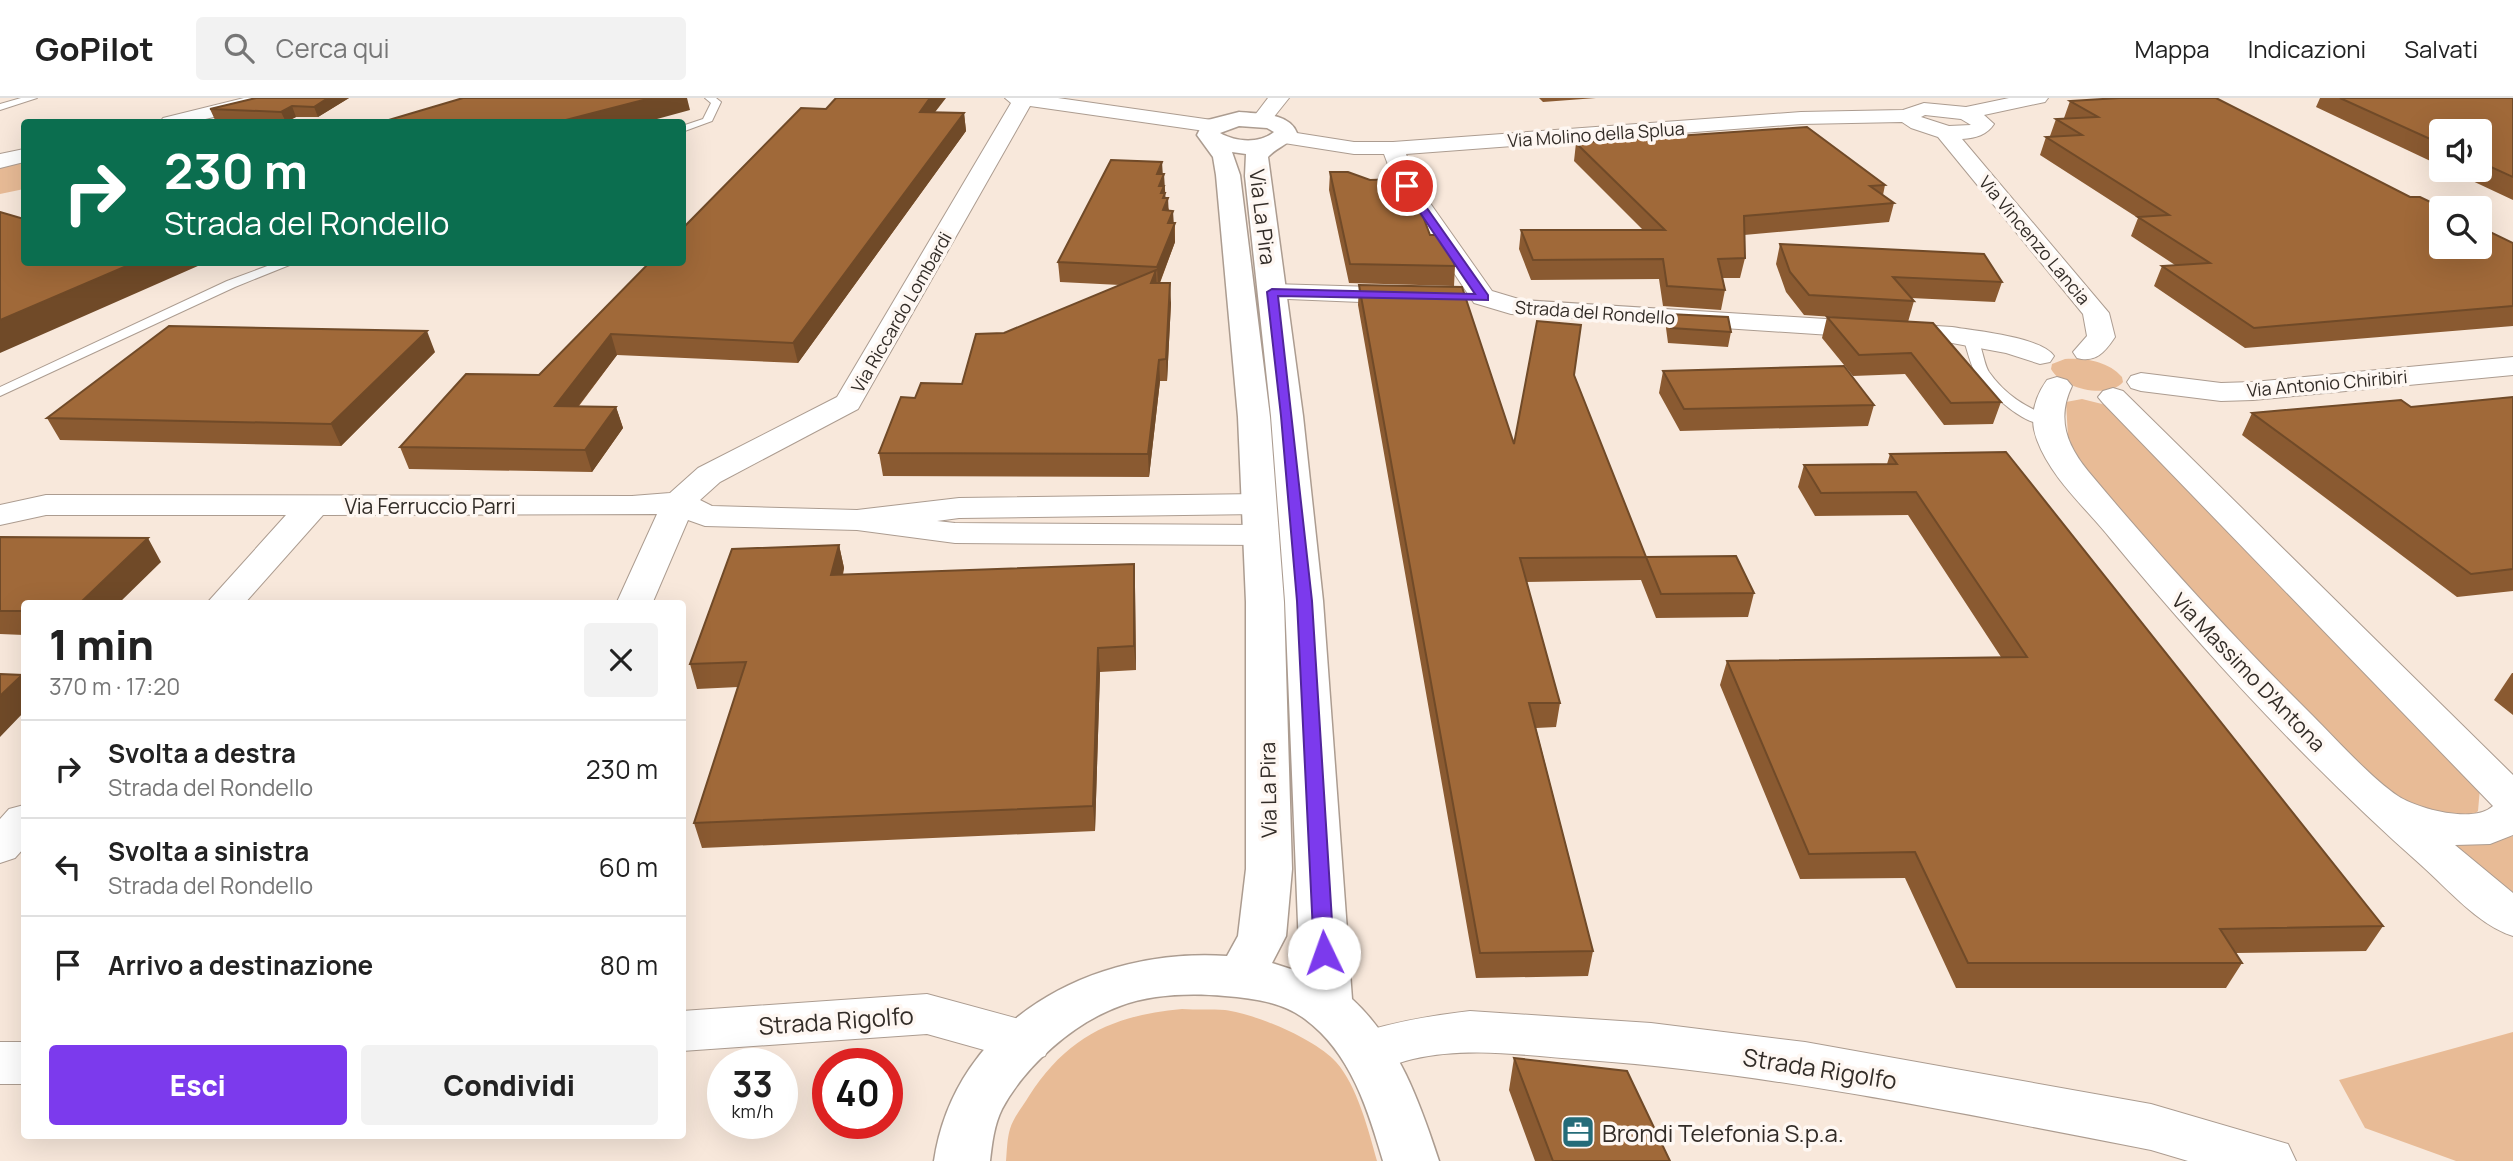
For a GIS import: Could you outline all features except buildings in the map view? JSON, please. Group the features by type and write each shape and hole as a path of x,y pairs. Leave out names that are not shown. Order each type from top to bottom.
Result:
{"street":[{"path":"182,119 270,98"},
{"name":"Via Molino della Splua","path":"1021,98 1213,133 1231,145 1271,134 1354,148 1393,149 1801,118 1910,116 1917,110 1934,108 1966,113 1982,120 1983,128 1969,132 1945,132 1916,124 1910,116"},
{"name":"Via Riccardo Lombardi","path":"636,600 679,502 709,475 848,403 1021,98"},
{"path":"1271,134 1279,98"},
{"path":"1966,113 2038,98"},
{"name":"Via Vincenzo Lancia","path":"1945,132 2095,313 2101,337 2087,352"},
{"name":"Via La Pira","path":"1213,133 1228,174 1254,417 1265,602 1269,869 1262,936 1240,978"},
{"name":"Via La Pira","path":"1271,134 1255,156 1287,416 1304,601 1327,1007"},
{"path":"1393,149 1407,186 1483,297"},
{"path":"0,161 21,157"},
{"path":"1272,292 1431,296"},
{"name":"Strada del Rondello","path":"1457,297 1483,297 1520,308 1970,337 2012,346 2048,388 2085,395 2127,390"},
{"path":"2048,388 2060,351 2087,352 2129,368 2127,390 2513,800"},
{"name":"Via Antonio Chiribiri","path":"2127,390 2253,391 2513,366"},
{"name":"Via Massimo D'Antona","path":"2048,388 2053,443 2177,597 2301,730 2513,918"},
{"name":"Via Ferruccio Parri","path":"0,515 46,505 632,506 679,502 705,516 857,520 959,508 1064,520 1260,519"},
{"path":"228,600 314,505"},
{"path":"2381,803 2436,825 2472,831 2507,821 2513,812"},
{"path":"0,847 21,823"},
{"path":"962,1161 965,1132 982,1093 1027,1041 1062,1013 1101,992 1153,979 1188,975 1240,978 1276,984 1327,1007 1352,1033 1365,1052 1399,1124 1411,1161"},
{"name":"Strada Rigolfo","path":"686,1031 927,1014 1027,1041"},
{"name":"Strada Rigolfo","path":"1365,1052 1413,1038 1470,1031 1651,1044 1805,1063 2151,1127 2269,1161"},
{"path":"0,1063 21,1063"}],"lane":[{"path":"0,107 32,98"},
{"path":"686,128 707,121 716,102 710,98"},
{"path":"0,392 231,284 280,266"},
{"path":"1970,337 1982,372 2014,407 2048,388"}],"shaded area":[{"path":"21,161 21,190 0,194 0,167"},
{"path":"2065,359 2103,364 2122,377 2123,382 2107,390 2096,391 2074,386 2064,382 2051,369 2052,364"},
{"path":"2082,399 2106,405 2480,788 2478,811 2470,818 2451,820 2394,796 2247,661 2086,474 2068,437 2066,402"},
{"path":"2513,836 2513,899 2438,838 2494,840"},
{"path":"1182,1009 1238,1012 1300,1036 1326,1053 1336,1062 1350,1083 1377,1161 1006,1161 1008,1137 1013,1121 1059,1058 1076,1044 1113,1024 1157,1012"},
{"path":"2513,1032 2513,1161 2456,1161 2365,1128 2339,1080"}],"place":[{"name":"Brondi Telefonia S.p.a.","path":"1578,1132"}],"route":[{"path":"1324,953 1304,601 1287,416 1272,292 1483,297 1407,186"}]}
